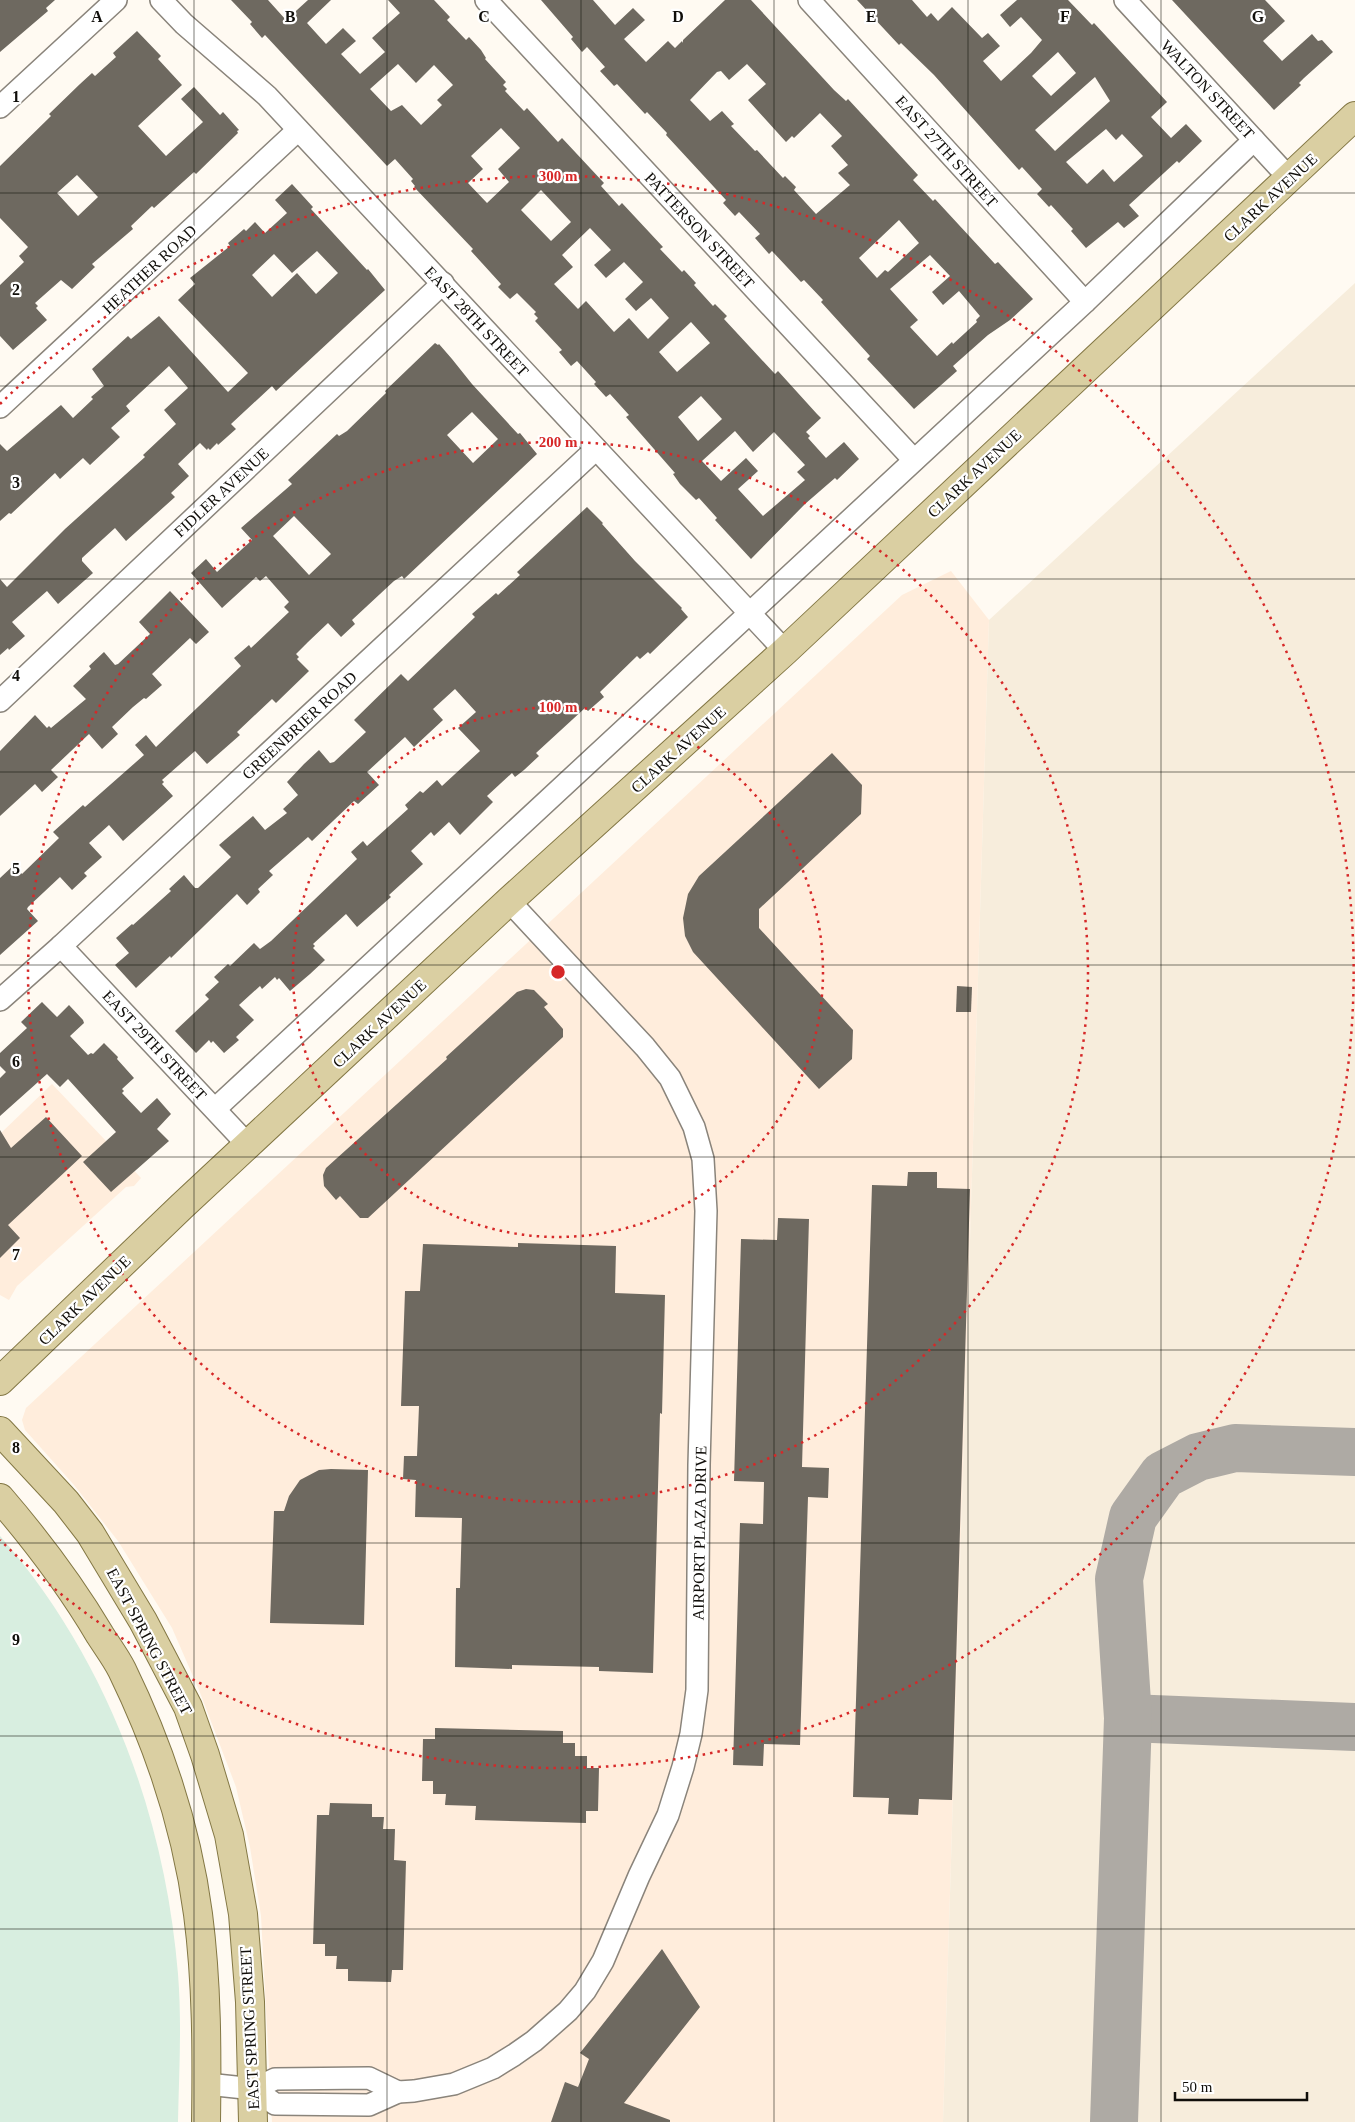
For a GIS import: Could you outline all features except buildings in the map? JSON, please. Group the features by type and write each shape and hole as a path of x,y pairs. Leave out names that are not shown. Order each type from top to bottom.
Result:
{"main road":[{"name":"CLARK AVENUE","path":"0,1381 248,1145 509,901 785,651 1355,116"},
{"name":"EAST SPRING STREET","path":"0,1431 66,1502 90,1533 143,1621 188,1707 205,1755 229,1835 243,1914 254,2089 253,2122"},
{"path":"0,1498 32,1535 79,1600 121,1669 160,1757 185,1846 198,1914 205,1998 206,2122"}],"street":[{"path":"0,107 116,0"},
{"name":"EAST 28TH STREET","path":"161,0 184,24 267,96 785,651"},
{"name":"PATTERSON STREET","path":"486,0 914,460"},
{"name":"EAST 27TH STREET","path":"809,0 1085,302"},
{"name":"WALTON STREET","path":"1125,0 1290,179"},
{"name":"HEATHER ROAD","path":"0,407 298,130"},
{"path":"215,1109 1085,302 1254,140"},
{"name":"FIDLER AVENUE","path":"0,701 443,283"},
{"name":"GREENBRIER ROAD","path":"0,1000 61,946 596,449"},
{"name":"AIRPORT PLAZA DRIVE","path":"207,2084 254,2089 274,2079 369,2078 398,2092 414,2091 454,2084 493,2068 540,2036 568,2011 585,1991 603,1961 639,1876 668,1815 691,1734 697,1690 699,1465 706,1211 703,1159 694,1127 670,1078 645,1047 509,901"},
{"name":"EAST 29TH STREET","path":"61,946 248,1145"}],"shaded area":[{"path":"1355,283 1355,2122 943,2122 989,620"},
{"path":"951,571 989,620 943,2122 272,2122 261,1916 250,1847 236,1787 199,1690 172,1628 118,1541 74,1485 25,1430 22,1420 26,1408 902,595"},
{"path":"52,1084 141,1178 134,1186 126,1187 17,1286 9,1300 0,1295 0,1134"}],"green space":[{"path":"0,1536 38,1583 71,1633 99,1686 124,1740 144,1797 160,1855 171,1914 178,1974 180,2029 178,2122 0,2122"}],"taxiway":[{"path":"1114,2122 1128,1718 1119,1579 1133,1517 1163,1475 1198,1457 1235,1448 1355,1452"},
{"path":"1128,1718 1355,1727"}]}
